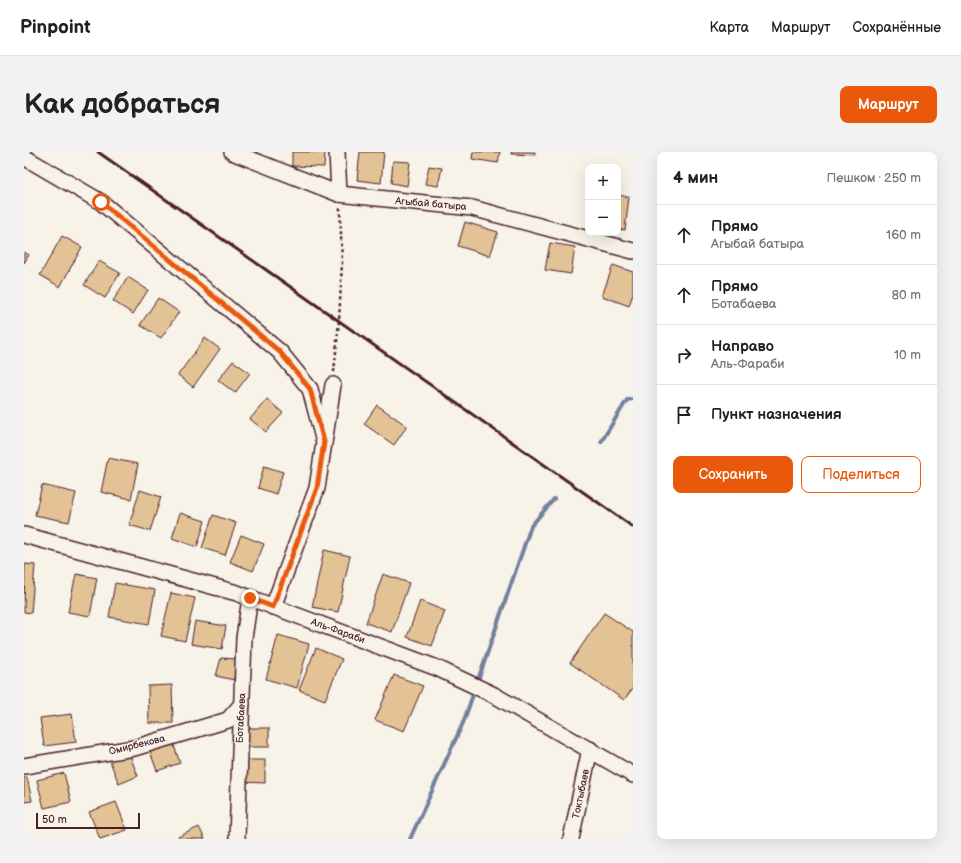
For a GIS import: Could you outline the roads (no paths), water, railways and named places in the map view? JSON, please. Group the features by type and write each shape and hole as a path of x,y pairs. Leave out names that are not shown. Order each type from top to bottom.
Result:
{"street":[{"name":"Агыбай батыра","path":"232,152 339,194 472,208 633,251"},
{"path":"337,152 339,194"},
{"path":"24,157 101,202 280,352 310,389 324,442"},
{"path":"273,607 317,488 333,385"},
{"name":"Аль-Фараби","path":"24,535 237,592 273,607 437,668 494,695 633,775"},
{"name":"Ботабаева","path":"236,839 244,638 250,598"},
{"name":"Омирбекова","path":"24,766 134,748 228,720 242,704"},
{"name":"Токтыбаев","path":"571,839 590,749"}],"waterway":[{"path":"601,442 627,400 633,399"},
{"path":"477,683 531,526 554,499"},
{"path":"410,839 463,723 475,689"}],"railway":[{"path":"98,152 633,527"}]}
